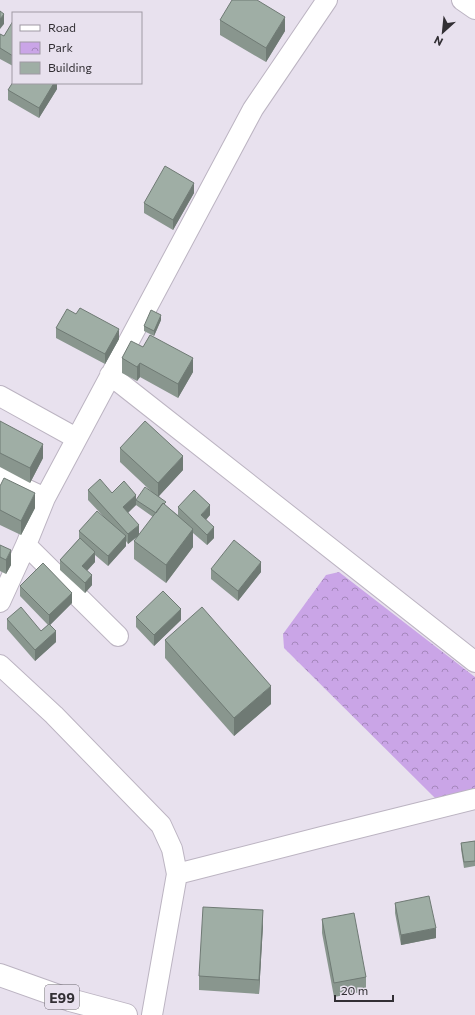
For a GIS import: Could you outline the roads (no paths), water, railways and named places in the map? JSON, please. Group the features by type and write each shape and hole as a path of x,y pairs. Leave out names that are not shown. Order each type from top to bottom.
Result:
{"highway":[{"name":"E99","path":"0,975 70,1000 126,1015"}],"street":[{"path":"0,602 26,545 45,498 253,109 327,0"},
{"path":"462,0 475,10"},
{"path":"110,375 475,662"},
{"path":"0,396 76,438"},
{"path":"0,477 45,498"},
{"path":"26,545 118,636"},
{"path":"0,665 54,715 161,825 172,849 177,874 152,1015"},
{"path":"177,874 475,799"}]}
